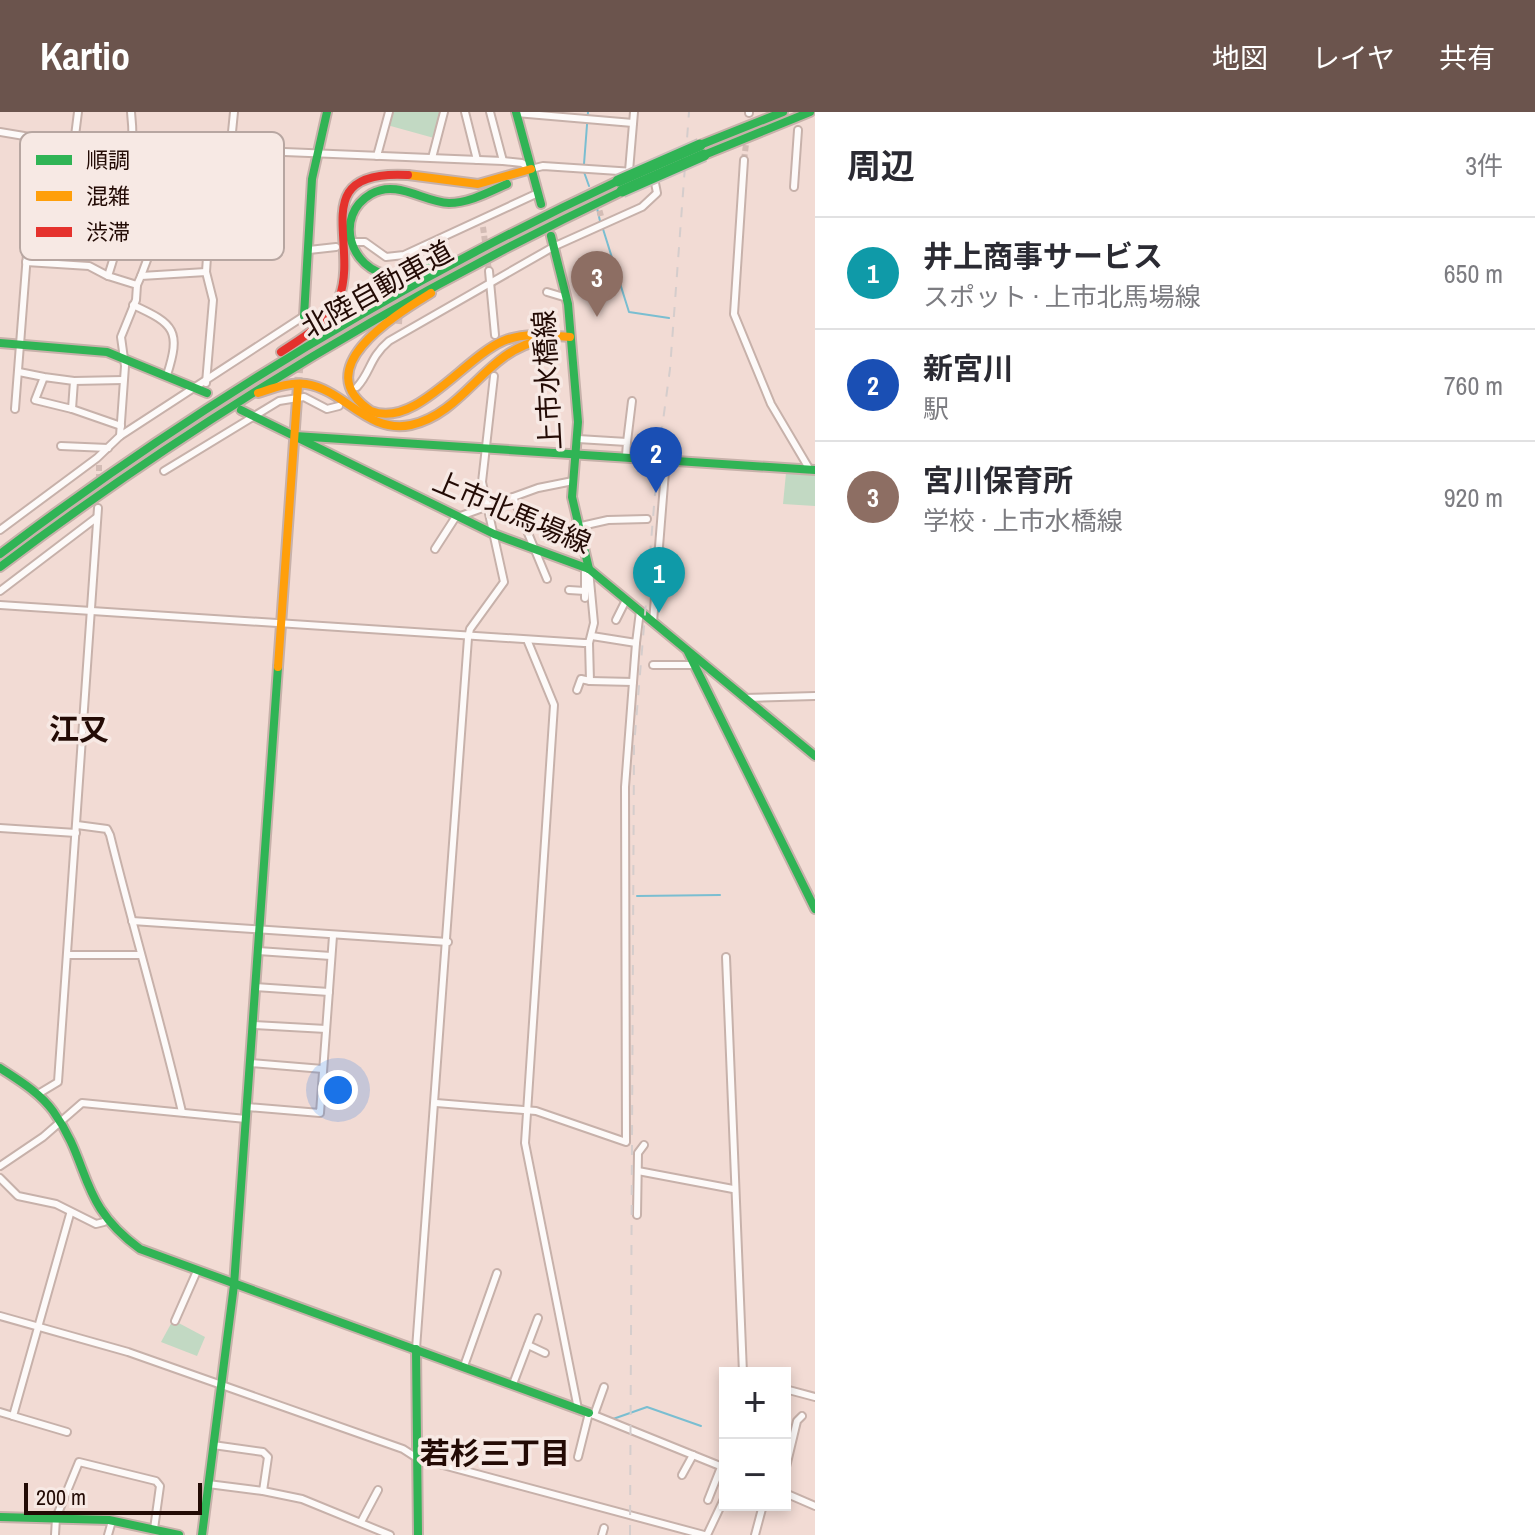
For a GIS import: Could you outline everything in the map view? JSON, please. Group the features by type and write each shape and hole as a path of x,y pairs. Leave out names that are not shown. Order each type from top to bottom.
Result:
{"main road":[{"path":"303,320 312,179 327,112"},
{"path":"516,112 540,198"},
{"name":"北陸自動車道","path":"0,567 152,456 323,347 620,186 783,112"},
{"name":"北陸自動車道","path":"702,150 810,112"},
{"path":"531,169 490,191 452,203 400,189 375,192 362,200 353,212 348,228 350,246 358,259 375,272 408,274 577,200"},
{"path":"190,418 312,330 333,308 342,289 345,270 340,215 345,199 358,183 390,175 480,184 531,169"},
{"name":"北陸自動車道","path":"0,554 190,418 373,306 577,200 620,186"},
{"path":"521,239 389,320 369,336 352,365 350,381 356,397 377,413 399,414 416,406 494,342 522,333 570,337"},
{"name":"上市水橋線","path":"552,242 567,298 578,446 572,497 589,569"},
{"path":"152,456 250,397 293,381 323,388 367,418 383,425 424,422 448,407 516,346 532,340 570,337"},
{"path":"0,343 96,351 122,357 204,388"},
{"path":"202,1535 234,1285 298,390"},
{"name":"上市北馬場線","path":"246,413 494,534 589,569 815,756"},
{"path":"294,436 485,446 578,446 626,456 812,470"},
{"path":"686,649 815,909"},
{"path":"0,1068 38,1094 60,1122 104,1222 140,1249 587,1412"},
{"path":"416,1349 418,1535"},
{"path":"0,1517 112,1521 179,1535"}],"street":[{"path":"76,132 78,112"},
{"path":"131,112 133,132"},
{"path":"232,132 234,112"},
{"path":"377,156 389,112"},
{"path":"432,158 444,112"},
{"path":"465,112 475,160 474,172"},
{"path":"490,112 503,161"},
{"path":"516,112 633,123"},
{"path":"629,171 634,112"},
{"path":"794,187 798,130"},
{"path":"0,132 20,135"},
{"path":"284,153 503,161 522,163 531,169 543,166 653,174 657,193 642,207 552,242 398,335 374,354 357,387"},
{"path":"744,160 734,314 771,404 812,470"},
{"path":"587,169 590,180"},
{"path":"356,242 365,242 386,257 404,255 482,217 540,198"},
{"path":"601,216 603,224"},
{"path":"482,217 483,227"},
{"path":"309,250 336,247"},
{"path":"403,264 404,255"},
{"path":"108,276 113,260"},
{"path":"120,436 123,380 121,337 147,260"},
{"path":"204,388 213,300 206,272 207,260"},
{"path":"15,409 26,262 89,266 137,285"},
{"path":"489,271 495,335"},
{"path":"141,276 206,272"},
{"path":"547,292 567,298"},
{"path":"133,305 160,317 173,330 175,347 167,375"},
{"path":"0,530 98,461 120,436 204,388 303,320"},
{"path":"398,335 399,324"},
{"path":"19,372 74,381 123,380"},
{"path":"416,1349 468,638 470,629 504,582 481,477 494,376"},
{"path":"44,377 35,400 121,426"},
{"path":"72,409 74,381"},
{"path":"164,471 246,413 298,390 327,409 339,406"},
{"path":"626,456 632,401"},
{"path":"578,446 627,442"},
{"path":"61,446 108,448"},
{"path":"653,622 666,459"},
{"path":"435,549 445,527 459,517 513,497 573,481"},
{"path":"513,497 547,579"},
{"path":"38,1094 58,1082 98,508"},
{"path":"0,591 96,518"},
{"path":"577,527 608,520 647,519"},
{"path":"569,590 585,594 585,572 589,569"},
{"path":"589,569 594,623 590,640 590,681"},
{"path":"616,620 626,600"},
{"path":"0,605 528,642 590,640 636,643"},
{"path":"436,1103 526,1110 626,1142 625,787 640,611"},
{"path":"528,642 554,705 525,1143 587,1412"},
{"path":"653,665 694,665"},
{"path":"572,673 590,681 633,682"},
{"path":"577,690 581,679"},
{"path":"744,698 815,696"},
{"path":"0,828 107,829 140,955 154,992 182,1112"},
{"path":"132,921 448,942"},
{"path":"0,1166 43,1137 82,1103 182,1112 320,1113 333,936"},
{"path":"258,951 331,956"},
{"path":"67,955 140,955"},
{"path":"726,957 733,1189 743,1367"},
{"path":"255,987 329,992"},
{"path":"252,1025 326,1029"},
{"path":"250,1063 323,1069"},
{"path":"637,1215 638,1153 644,1145"},
{"path":"638,1171 733,1189"},
{"path":"1,1182 18,1196 56,1204 70,1214 96,1224 104,1222"},
{"path":"13,1416 70,1214"},
{"path":"175,1321 197,1271"},
{"path":"464,1366 497,1273"},
{"path":"0,1316 128,1352 403,1449 417,1458 706,1535 719,1509"},
{"path":"513,1384 538,1318"},
{"path":"528,1345 545,1353"},
{"path":"578,1457 587,1412 604,1387"},
{"path":"791,1391 815,1397"},
{"path":"0,1412 67,1432"},
{"path":"587,1412 719,1465"},
{"path":"791,1444 802,1416"},
{"path":"213,1445 263,1452 268,1457 263,1491"},
{"path":"682,1475 693,1455"},
{"path":"55,1535 56,1518 79,1462 156,1481 160,1486 154,1529"},
{"path":"708,1500 719,1477"},
{"path":"208,1484 302,1499 390,1535"},
{"path":"361,1522 378,1490"},
{"path":"791,1496 815,1506"},
{"path":"755,1535 761,1511"},
{"path":"108,1535 112,1521"}],"green space":[{"path":"390,112 441,112 434,138 387,125"},
{"path":"786,473 815,475 815,506 783,504"},
{"path":"173,1320 205,1337 197,1356 161,1342"}],"waterway":[{"path":"584,164 588,112"},
{"path":"584,172 589,186"},
{"path":"597,208 600,221"},
{"path":"603,229 629,312 669,318"},
{"path":"637,896 720,895"},
{"path":"613,1419 647,1407 701,1426"}],"tunnel":[{"path":"744,160 747,136"},
{"path":"597,202 601,216"},
{"path":"483,227 489,271"},
{"path":"399,324 403,264"},
{"path":"298,385 300,357"},
{"path":"99,463 99,480"}],"railway":[{"path":"630,1535 634,746 658,458 670,369 689,112"}],"traffic: fast":[{"path":"304,316 312,179 327,112"},
{"path":"516,112 541,204"},
{"path":"700,145 783,112"},
{"path":"704,155 810,112"},
{"path":"618,181 700,145"},
{"path":"622,191 704,155"},
{"path":"0,554 147,448 299,351 456,262 618,181"},
{"path":"443,260 404,275 376,271 356,253 351,241 352,215 359,204 381,190 400,190 439,202 456,203 507,184"},
{"path":"0,567 148,461 301,363 459,273 622,191"},
{"path":"551,236 568,304 578,422 572,497 589,569"},
{"path":"0,343 107,352 207,393"},
{"path":"241,410 494,534 589,569 815,756"},
{"path":"295,436 815,470"},
{"path":"688,652 815,909"},
{"path":"202,1535 234,1285 278,667"},
{"path":"0,1068 35,1092 53,1111 105,1216 140,1249 589,1413"},
{"path":"416,1349 418,1535"},
{"path":"0,1517 109,1520 179,1535"}],"traffic: slow":[{"path":"408,175 478,184 531,169"},
{"path":"431,293 380,328 352,360 348,377 354,394 371,411 388,414 405,410 439,389 488,350 511,338 528,335 570,337"},
{"path":"258,393 306,384 333,394 369,418 395,426 411,425 446,408 506,356 542,340"},
{"path":"278,667 298,385"}],"traffic: jam":[{"path":"281,352 322,322 339,298 344,277 343,214 346,197 357,184 376,176 408,175"}],"place":[{"name":"宮川保育所","path":"597,317"},
{"name":"新宮川","path":"656,493"},
{"name":"井上商事サービス","path":"659,613"}],"district":[{"name":"江又","path":"79,730"},
{"name":"若杉三丁目","path":"495,1454"}]}
